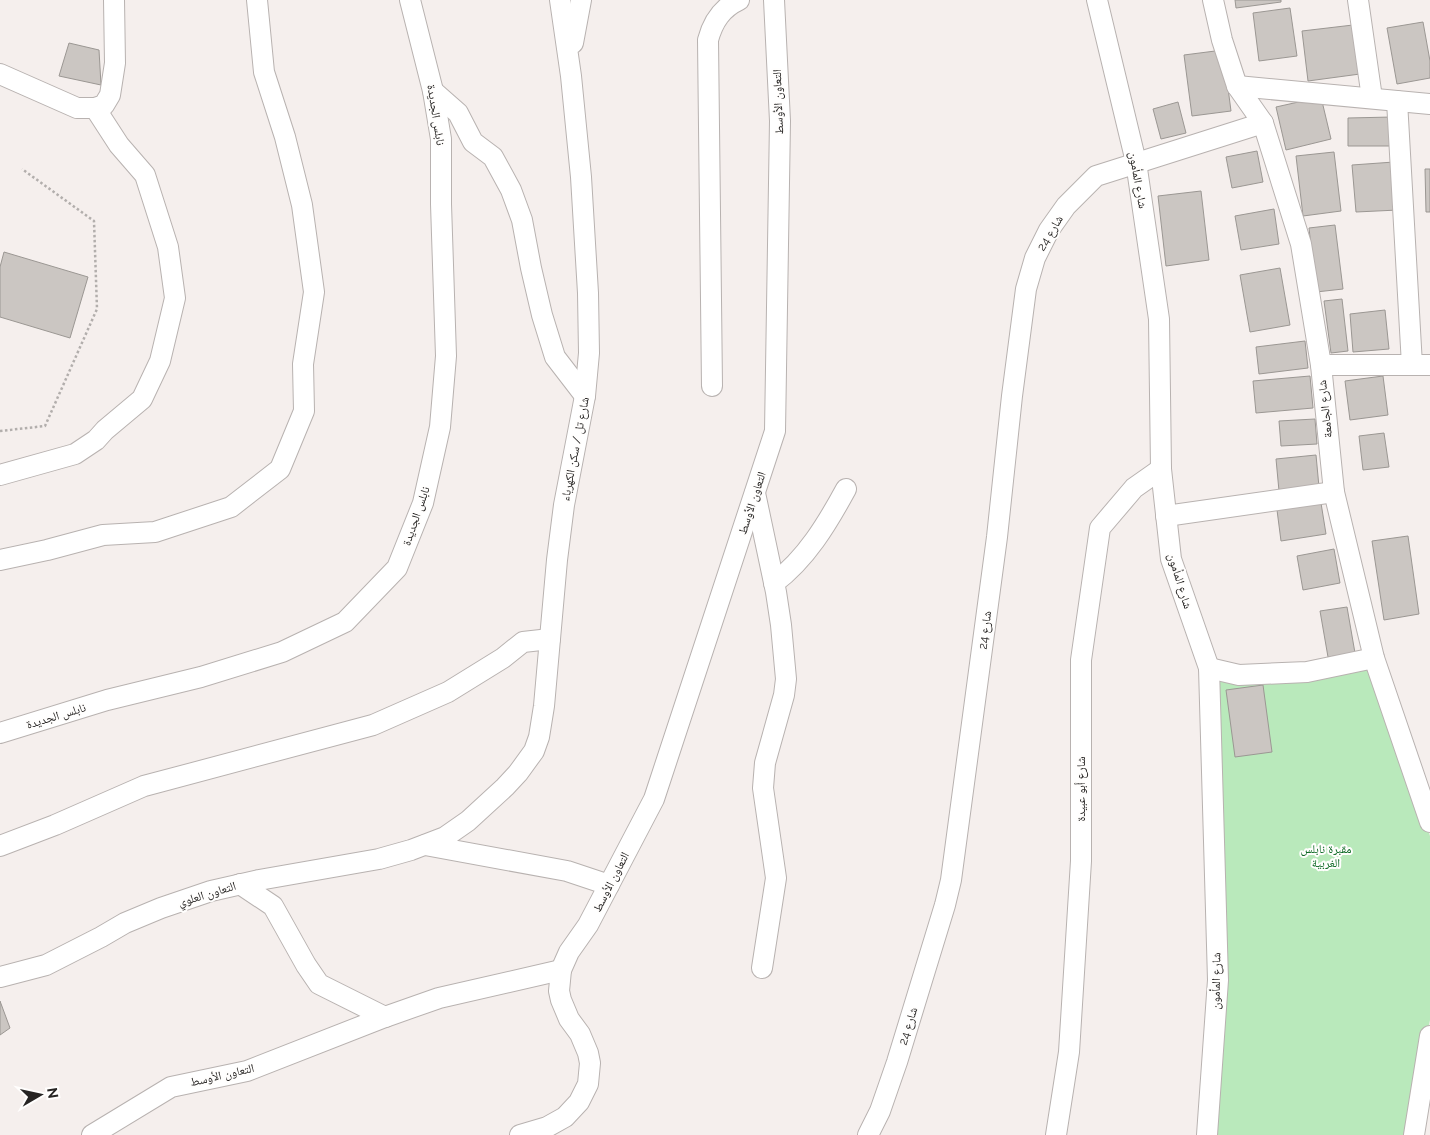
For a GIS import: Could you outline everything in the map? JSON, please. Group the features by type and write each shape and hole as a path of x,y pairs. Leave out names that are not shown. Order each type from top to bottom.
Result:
{"street":[{"path":"0,74 70,106 83,109 95,108 106,103 112,87 115,63 114,0"},
{"path":"0,560 103,535 155,532 231,507 280,468 304,411 303,364 314,292 302,205 285,137 264,72 257,0"},
{"name":"نابلس الجديدة","path":"0,733 107,700 201,677 282,652 345,622 397,568 423,503 440,427 445,365 441,139 433,91 410,0"},
{"name":"شارع تل / سكن الكهرباء","path":"425,845 449,836 512,780 534,751 539,737 544,706 564,505 585,396 589,323 582,195 571,76 560,0"},
{"path":"572,45 581,0"},
{"path":"712,386 708,40 714,22 719,15 725,8 739,0"},
{"name":"التعاون الأوسط","path":"520,1135 547,1127 566,1117 579,1102 588,1084 590,1063 588,1053 580,1034 568,1019 560,1000 561,970 569,952 583,934 654,798 775,431 780,121 774,0"},
{"name":"شارع المأمون","path":"1097,0 1136,162 1159,319 1161,469 1171,559 1208,668 1218,980 1207,1135"},
{"name":"شارع الجامعة","path":"1213,0 1222,40 1237,86 1263,122 1301,244 1320,365 1334,492 1374,658 1425,794 1430,822"},
{"path":"1358,0 1372,98"},
{"path":"1237,86 1430,104"},
{"path":"433,91 458,113 473,142 493,157 511,190 522,220 530,268 555,357 585,396"},
{"path":"1320,365 1421,365 1397,101"},
{"path":"0,475 75,454 96,440 142,399 160,361 175,298 168,247 145,176 119,145 95,108"},
{"name":"شارع 24","path":"868,1135 880,1111 897,1062 951,880 997,537 1026,289 1035,258 1049,230 1066,206 1096,176 1263,122"},
{"name":"شارع أبو عبيدة","path":"1056,1135 1069,1052 1080,861 1081,660 1100,528 1134,488 1161,469"},
{"path":"774,583 790,571 813,543 830,519 846,489"},
{"path":"1166,516 1334,492"},
{"path":"755,493 781,625 786,686 763,775 763,788 776,878 762,968"},
{"path":"0,846 55,825 144,786 373,725 448,692 503,658 523,642 550,638"},
{"path":"1208,668 1239,675 1307,672 1374,658"},
{"path":"425,845 567,871 609,885"},
{"name":"التعاون العلوي","path":"0,977 32,970 54,962 125,923 161,908 240,884 379,859 425,845"},
{"path":"240,884 273,906 306,966 319,984 385,1017"},
{"name":"التعاون الأوسط","path":"92,1135 171,1087 247,1071 439,998 561,970"},
{"path":"1414,1135 1423,1112 1430,1036"}],"path":[{"path":"0,431 45,426 96,309 94,221 22,169"}],"green space":[{"name":"مقبرة نابلس الغربية","path":"1369,663 1430,836 1430,1020 1406,1135 1216,1135 1216,674"}],"building":[{"path":"1235,0 1281,0 1281,2 1236,8"},
{"path":"1290,8 1297,56 1259,61 1253,13"},
{"path":"1423,22 1430,61 1430,78 1397,84 1387,28"},
{"path":"1353,25 1360,74 1308,81 1302,31"},
{"path":"69,43 99,50 101,85 59,76"},
{"path":"1223,50 1231,111 1192,116 1184,55"},
{"path":"1321,97 1331,139 1286,150 1276,107"},
{"path":"1178,102 1186,133 1161,139 1153,109"},
{"path":"1392,117 1392,146 1348,146 1348,118"},
{"path":"1257,151 1263,182 1232,188 1226,157"},
{"path":"1334,152 1341,211 1303,216 1296,156"},
{"path":"1394,162 1398,210 1356,212 1352,165"},
{"path":"1425,169 1430,169 1430,212 1426,212"},
{"path":"1201,191 1209,260 1166,266 1158,196"},
{"path":"1274,209 1279,244 1241,250 1235,216"},
{"path":"1335,225 1343,289 1316,292 1309,228"},
{"path":"4,252 88,277 70,338 0,317 0,267"},
{"path":"1280,268 1290,325 1250,332 1240,275"},
{"path":"1342,299 1348,351 1331,353 1324,301"},
{"path":"1385,310 1389,349 1353,352 1350,314"},
{"path":"1305,341 1308,368 1259,374 1256,347"},
{"path":"1310,376 1313,408 1256,413 1253,381"},
{"path":"1383,376 1388,415 1350,420 1345,381"},
{"path":"1315,419 1317,444 1281,446 1279,421"},
{"path":"1384,433 1389,467 1363,470 1359,436"},
{"path":"1316,455 1319,487 1279,491 1276,459"},
{"path":"1321,503 1326,534 1281,541 1277,510"},
{"path":"1408,536 1419,614 1384,620 1372,541"},
{"path":"1334,549 1340,583 1303,590 1297,556"},
{"path":"1347,607 1355,653 1328,657 1320,611"},
{"path":"1263,685 1272,752 1235,757 1226,690"},
{"path":"0,1001 10,1028 0,1035"}]}
